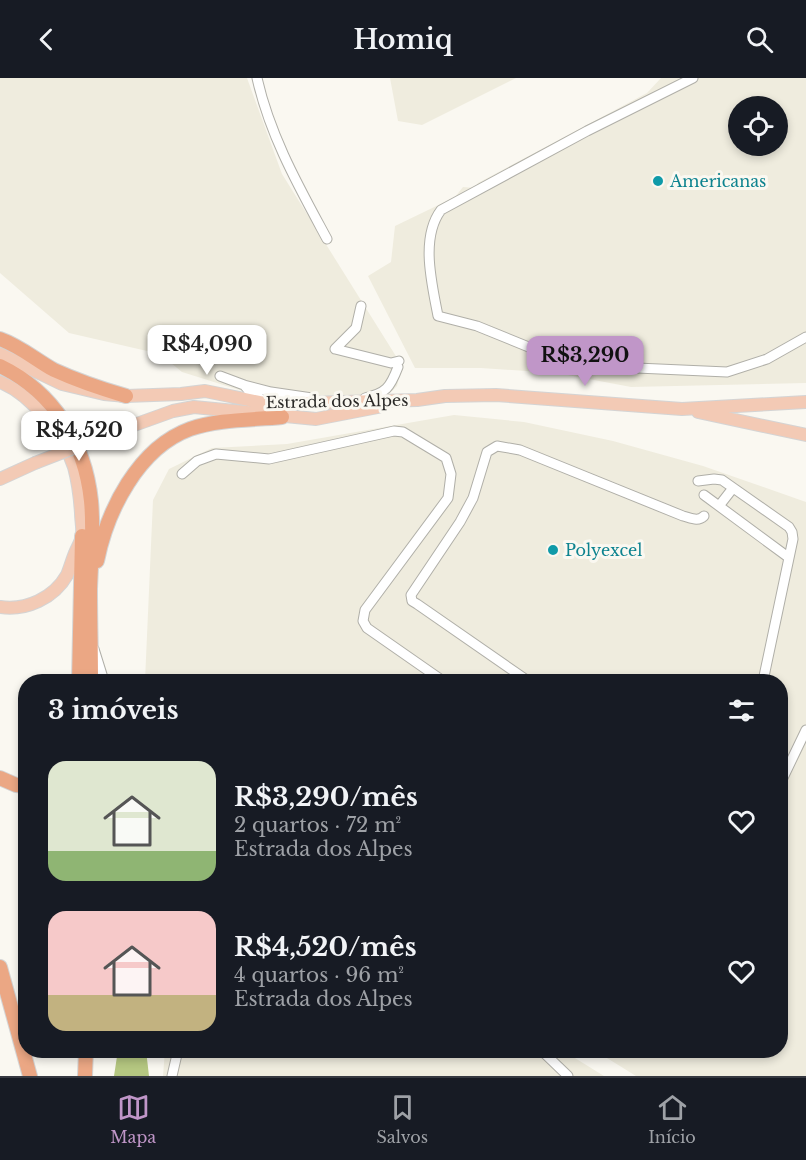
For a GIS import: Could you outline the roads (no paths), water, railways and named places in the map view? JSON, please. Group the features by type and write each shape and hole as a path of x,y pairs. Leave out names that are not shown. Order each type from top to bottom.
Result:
{"highway":[{"path":"0,339 83,383 126,396"},
{"path":"0,366 21,378 55,410 73,435 84,464 91,502 91,674"},
{"path":"90,592 102,538 117,501 134,476 159,448 190,429 218,423 282,417"},
{"path":"79,674 82,536"},
{"path":"0,778 18,785"},
{"path":"0,967 18,1032"},
{"path":"25,1058 30,1076"},
{"path":"85,1076 86,1058"}],"main road":[{"name":"Estrada dos Alpes","path":"0,354 62,384 104,394 126,396 205,391 269,404 417,400 445,396 496,395 682,409 806,402"},
{"path":"0,382 33,404 48,421 74,466 82,536 67,575 54,591 38,602 22,607 0,607"},
{"path":"0,479 112,433 173,411 194,407 316,419 417,400"},
{"name":"Estrada dos Alpes","path":"682,409 806,435"}],"lane":[{"path":"257,78 264,109 286,164 327,239"},
{"path":"693,78 587,131 441,210 431,230 429,273 438,316 477,326 568,363 614,367 727,372 767,359 806,337"},
{"path":"220,376 271,392 315,399 339,400 381,394 387,389 398,364 335,349 356,328 362,306"},
{"path":"244,385 250,392 269,404"},
{"path":"182,474 197,461 216,454 269,459 394,431 403,432 446,458 451,474 448,498 365,610 363,621 367,628 433,674"},
{"path":"518,674 412,601 411,595 460,522 473,498 487,452 497,446 520,450 683,516 695,520 704,516"},
{"path":"698,481 718,478 789,527 792,532 793,539 764,674"},
{"path":"719,506 733,488"},
{"path":"704,495 788,557"},
{"path":"91,639 102,674"},
{"path":"788,767 806,730"},
{"path":"788,760 794,754"},
{"path":"172,1076 176,1058"},
{"path":"549,1058 568,1076"}],"place":[{"name":"Americanas","path":"658,181"},
{"name":"Polyexcel","path":"553,550"}]}
